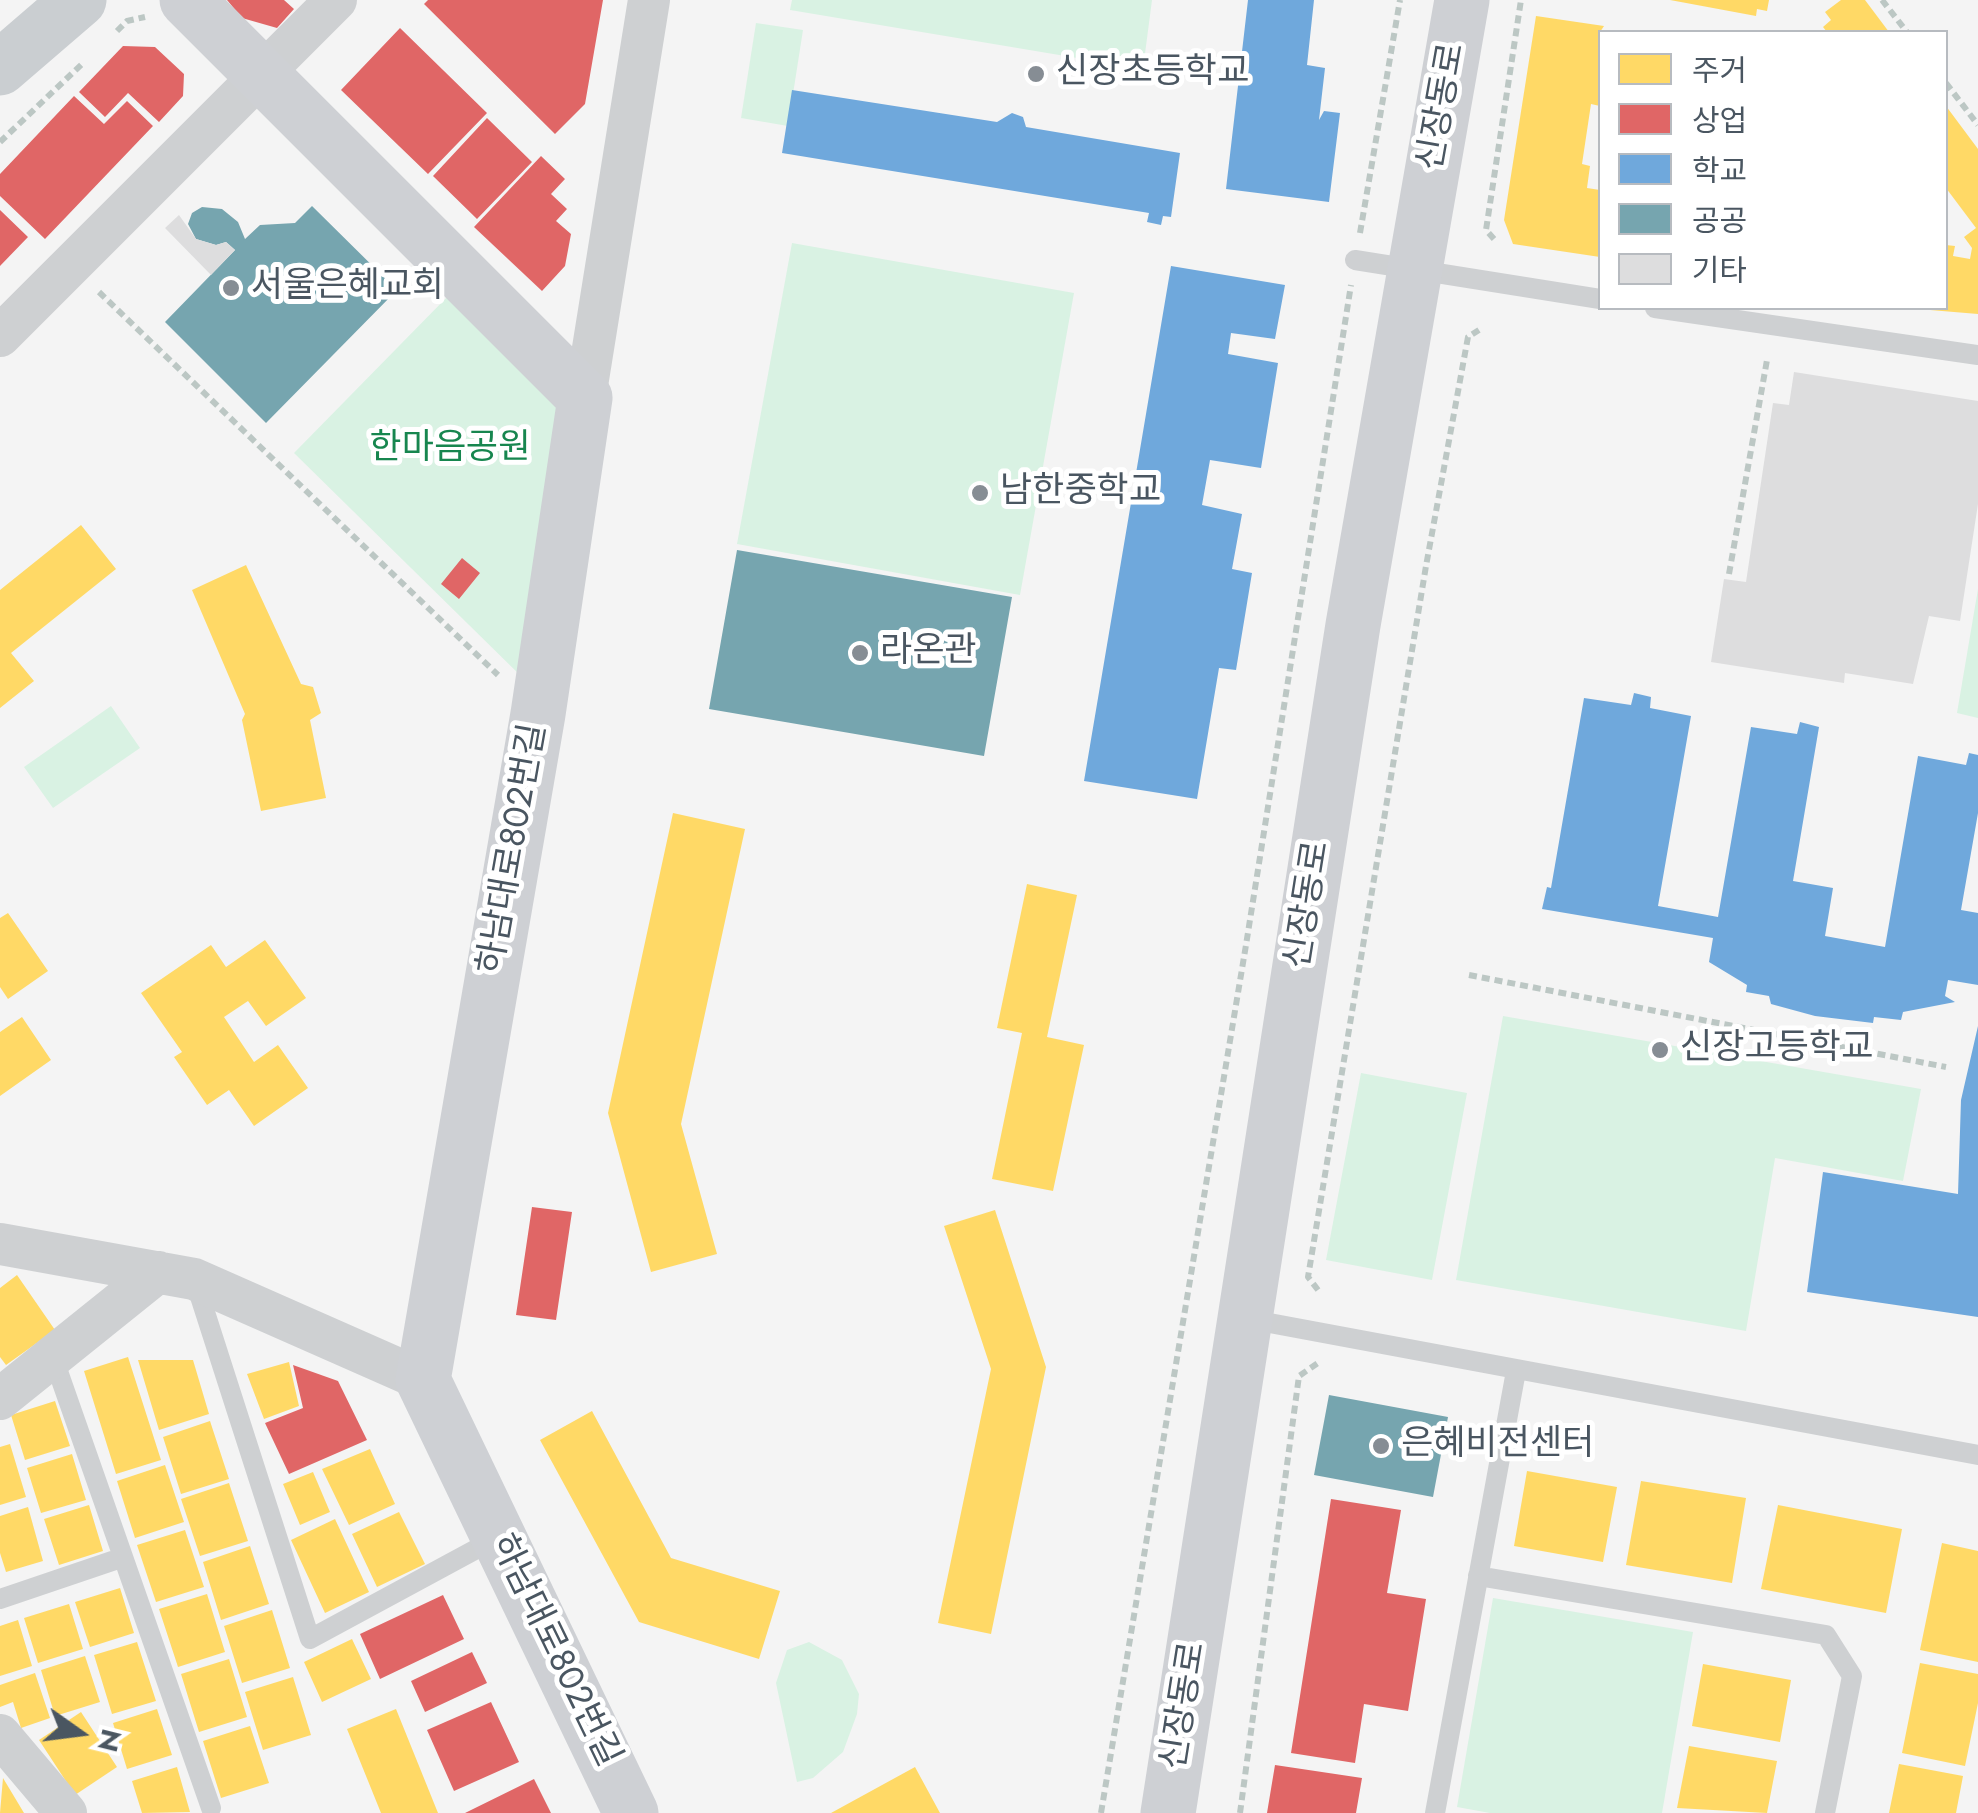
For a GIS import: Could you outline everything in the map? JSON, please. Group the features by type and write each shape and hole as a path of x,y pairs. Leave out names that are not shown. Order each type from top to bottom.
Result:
{"main road":[{"path":"0,68 96,17"}],"street":[{"path":"0,336 336,0"},
{"path":"585,398 649,0"},
{"name":"신장동로","path":"1168,1813 1288,1026 1462,0"},
{"path":"169,8 260,73 585,398"},
{"name":"하남대로802번길","path":"585,398 538,714 423,1380 632,1813"},
{"path":"0,1244 176,1275 423,1380"},
{"path":"0,1399 53,1357 176,1275"},
{"path":"0,1735 66,1813"}],"lane":[{"path":"1356,260 1598,299"},
{"path":"1668,310 1978,356"},
{"path":"176,1275 310,1638 499,1538"},
{"path":"1246,1318 1978,1455"},
{"path":"53,1357 212,1808"},
{"path":"1435,1813 1516,1370"},
{"path":"0,1599 121,1558"},
{"path":"1478,1576 1826,1635 1852,1676 1825,1813"}],"path":[{"path":"1101,1813 1400,0"},
{"path":"1494,240 1486,230 1521,0"},
{"path":"1882,0 1905,30"},
{"path":"96,17 128,21 169,8"},
{"path":"0,142 85,61"},
{"path":"1948,86 1978,125"},
{"path":"71,266 538,714"},
{"path":"1318,1290 1308,1277 1426,566 1468,336 1482,328"},
{"path":"1729,574 1767,360"},
{"path":"1470,975 1946,1067"},
{"path":"1240,1813 1300,1376 1308,1370"}],"green space":[{"path":"792,0 1152,0 1143,69 790,10"},
{"path":"756,23 803,30 788,126 741,118"},
{"path":"792,243 1074,293 1020,595 737,544"},
{"name":"한마음공원","path":"449,295 566,410 526,681 294,453"},
{"path":"1978,589 1978,718 1957,713"},
{"path":"111,706 140,748 53,808 24,767"},
{"path":"1503,1016 1921,1089 1903,1181 1775,1158 1746,1331 1456,1280"},
{"path":"1361,1073 1467,1093 1432,1280 1326,1260"},
{"path":"1493,1598 1693,1632 1662,1813 1490,1813 1457,1807"},
{"path":"809,1642 842,1660 859,1694 857,1714 843,1752 813,1778 797,1782 776,1683 787,1650"}],"building: 주거":[{"path":"1670,0 1769,0 1767,11 1757,9 1756,16"},
{"path":"1841,0 1865,0 1888,30 1825,30 1823,27 1831,20 1825,12"},
{"path":"1536,16 1604,26 1598,30 1598,106 1591,104 1582,164 1590,166 1587,188 1598,190 1598,257 1513,244 1504,220"},
{"path":"1948,109 1978,149 1978,314 1930,310 1948,310 1948,245 1955,246 1953,256 1970,259 1972,248 1964,237 1976,228 1948,191"},
{"path":"81,525 116,569 11,653 34,681 0,708 0,590"},
{"path":"246,565 301,684 313,687 321,713 310,720 326,798 261,811 242,720 245,714 192,590"},
{"path":"673,813 745,829 681,1124 717,1254 651,1272 608,1113"},
{"path":"1027,884 1077,895 1047,1037 1084,1045 1053,1191 992,1179 1022,1033 997,1028"},
{"path":"8,913 48,971 8,999 0,987 0,918"},
{"path":"265,940 306,998 266,1026 248,1001 224,1017 254,1062 278,1045 308,1088 254,1126 229,1090 207,1105 174,1057 182,1052 141,993 211,945 226,967"},
{"path":"22,1017 51,1060 0,1096 0,1032"},
{"path":"995,1210 1046,1367 991,1634 938,1623 991,1369 944,1226"},
{"path":"17,1275 55,1330 6,1365 0,1357 0,1288"},
{"path":"128,1357 161,1460 116,1474 84,1371"},
{"path":"138,1360 193,1360 209,1414 159,1430"},
{"path":"289,1362 299,1406 264,1419 247,1374"},
{"path":"55,1401 70,1446 25,1460 11,1415"},
{"path":"592,1411 671,1558 780,1591 759,1659 639,1622 540,1440"},
{"path":"210,1421 229,1479 181,1494 163,1437"},
{"path":"10,1444 26,1497 0,1505 0,1447"},
{"path":"370,1449 395,1504 349,1525 322,1469"},
{"path":"72,1454 86,1500 41,1513 27,1468"},
{"path":"165,1465 184,1522 135,1538 117,1481"},
{"path":"1527,1471 1617,1487 1603,1562 1514,1546"},
{"path":"313,1472 330,1512 300,1525 283,1484"},
{"path":"1641,1481 1746,1498 1732,1583 1626,1565"},
{"path":"229,1483 248,1541 200,1556 181,1499"},
{"path":"89,1505 103,1551 59,1565 44,1519"},
{"path":"1778,1505 1902,1529 1886,1613 1761,1589"},
{"path":"28,1507 43,1561 6,1572 0,1553 0,1516"},
{"path":"399,1512 425,1564 377,1587 352,1534"},
{"path":"335,1519 369,1592 325,1613 291,1540"},
{"path":"185,1530 204,1587 156,1602 137,1545"},
{"path":"1942,1543 1978,1551 1978,1662 1920,1650"},
{"path":"250,1546 269,1604 221,1620 203,1562"},
{"path":"120,1588 134,1633 90,1647 75,1602"},
{"path":"207,1594 225,1652 178,1667 159,1609"},
{"path":"69,1604 83,1649 38,1663 24,1618"},
{"path":"272,1610 290,1668 242,1683 224,1626"},
{"path":"18,1620 32,1666 0,1676 0,1626"},
{"path":"352,1639 371,1679 322,1702 304,1662"},
{"path":"137,1642 156,1701 112,1714 94,1655"},
{"path":"85,1656 100,1702 55,1716 41,1670"},
{"path":"229,1659 247,1717 199,1732 181,1674"},
{"path":"1920,1663 1978,1674 1978,1703 1965,1766 1902,1753"},
{"path":"1703,1664 1791,1680 1780,1742 1692,1726"},
{"path":"35,1673 50,1718 21,1728 13,1702 0,1707 0,1685"},
{"path":"293,1677 311,1735 263,1750 245,1692"},
{"path":"157,1709 172,1755 127,1769 113,1723"},
{"path":"396,1709 438,1813 381,1813 347,1729"},
{"path":"81,1712 117,1767 75,1795 39,1740"},
{"path":"250,1726 269,1783 221,1798 203,1741"},
{"path":"1689,1746 1777,1761 1767,1813 1677,1808"},
{"path":"1899,1764 1963,1776 1956,1813 1889,1813"},
{"path":"177,1767 190,1812 142,1813 132,1781"},
{"path":"915,1767 940,1813 831,1813"},
{"path":"3,1778 24,1813 0,1813"}],"building: 상업":[{"path":"227,0 284,0 294,9 277,28 242,18"},
{"path":"428,0 603,0 585,104 555,134 424,4"},
{"path":"400,28 487,113 428,174 341,90"},
{"path":"123,46 155,47 184,74 183,96 159,122 128,93 105,117 79,92"},
{"path":"74,96 104,124 127,101 153,126 45,239 0,196 0,174"},
{"path":"487,118 532,162 477,219 433,176"},
{"path":"541,156 565,179 551,194 567,209 556,221 571,234 565,266 542,291 474,227"},
{"path":"0,210 28,237 0,266"},
{"path":"462,558 480,573 459,599 441,584"},
{"path":"532,1207 572,1212 556,1320 516,1315"},
{"path":"293,1365 338,1381 367,1440 289,1474 265,1423 303,1408"},
{"path":"1331,1499 1401,1510 1387,1593 1426,1599 1408,1711 1364,1704 1355,1763 1291,1753"},
{"path":"443,1595 464,1639 380,1679 360,1634"},
{"path":"472,1652 487,1683 425,1712 411,1681"},
{"path":"491,1702 519,1762 454,1791 427,1730"},
{"path":"1275,1765 1362,1778 1356,1813 1267,1813"},
{"path":"534,1779 551,1813 465,1813"}],"building: 학교":[{"path":"1248,0 1314,0 1307,65 1325,68 1319,120 1324,111 1340,113 1329,202 1226,189"},
{"path":"792,90 997,122 1012,113 1023,117 1026,127 1180,153 1171,217 1163,216 1161,225 1147,222 1149,213 782,153"},
{"path":"1171,266 1285,285 1275,339 1231,333 1228,354 1278,363 1261,468 1210,460 1202,505 1242,514 1232,569 1252,573 1236,670 1219,668 1197,799 1084,781"},
{"path":"1634,693 1651,697 1650,708 1691,716 1658,906 1718,917 1751,727 1797,734 1800,722 1819,727 1793,881 1833,888 1825,936 1885,947 1918,756 1966,765 1969,753 1978,755 1978,813 1961,910 1978,913 1978,985 1948,980 1945,996 1955,1002 1903,1012 1901,1020 1874,1017 1873,1023 1815,1016 1771,1004 1769,996 1746,992 1747,985 1709,962 1713,938 1542,909 1547,887 1551,888 1584,698 1631,705"},
{"path":"1978,1026 1978,1317 1807,1292 1823,1172 1958,1194 1961,1100"}],"building: 공공":[{"name":"서울은혜교회","path":"312,206 397,290 266,423 165,322 235,250 226,242 216,245 196,239 188,224 192,213 202,207 222,209 238,222 245,239 260,225 295,223"},
{"name":"라온관","path":"737,550 1012,597 984,756 709,709"},
{"name":"은혜비전센터","path":"1329,1395 1448,1417 1433,1497 1314,1475"}],"building: 기타":[{"path":"179,215 196,239 216,245 226,242 235,250 211,275 165,228"},
{"path":"1794,372 1978,401 1978,504 1960,621 1929,616 1913,684 1845,673 1844,683 1711,662 1724,579 1746,582 1773,403 1789,405"}],"place":[{"name":"신장초등학교","path":"1036,74"},
{"name":"서울은혜교회","path":"231,288"},
{"name":"남한중학교","path":"980,493"},
{"name":"라온관","path":"860,653"},
{"name":"신장고등학교","path":"1660,1050"},
{"name":"은혜비전센터","path":"1381,1446"}]}
